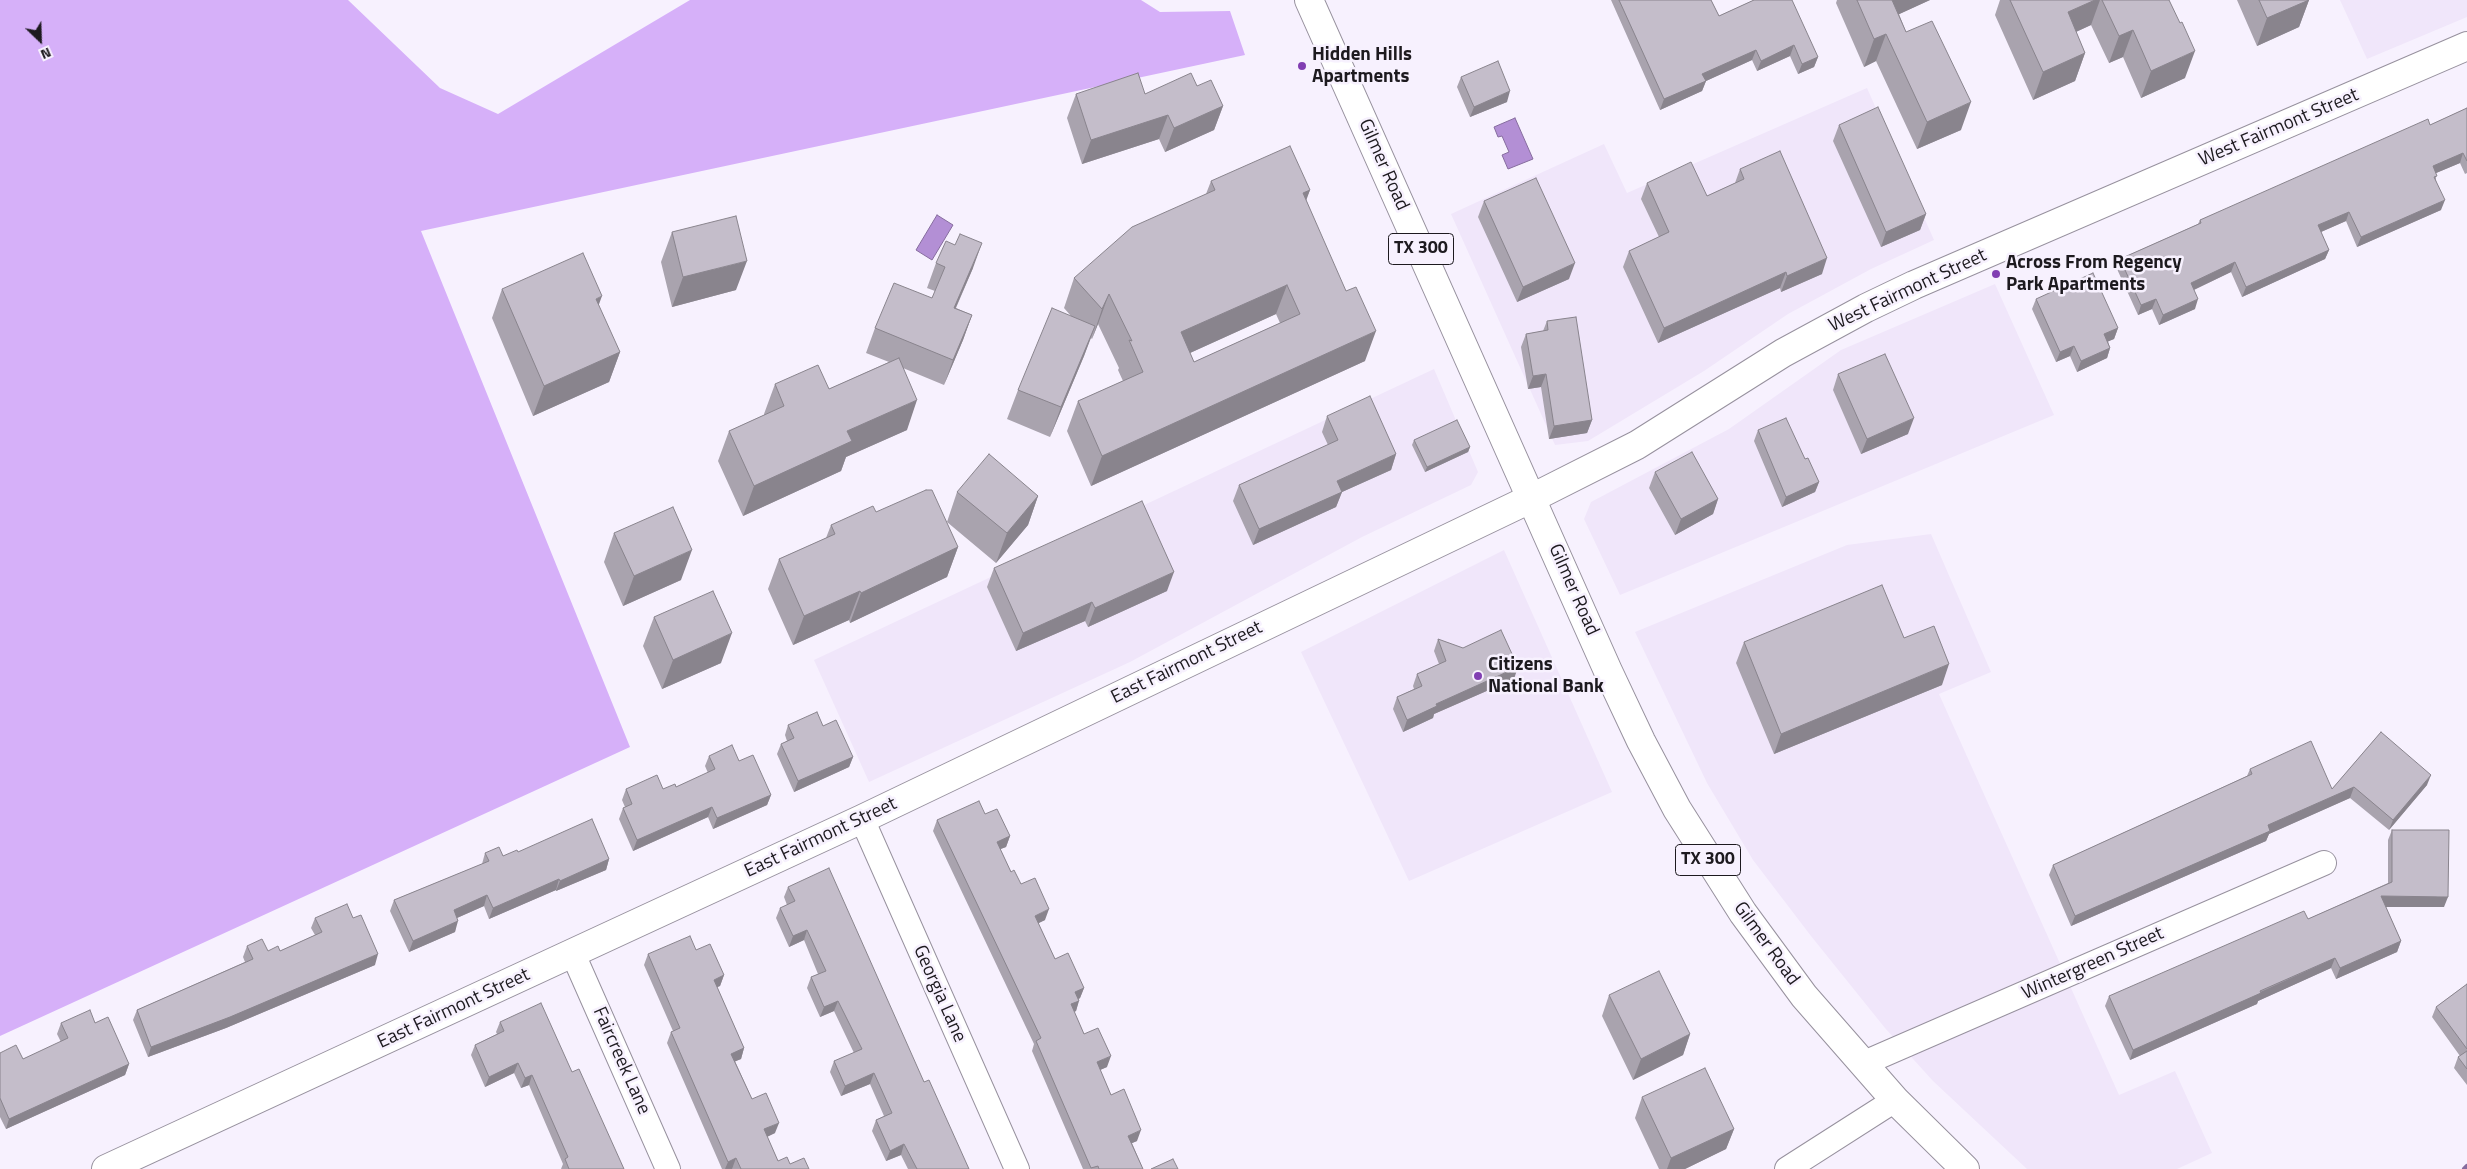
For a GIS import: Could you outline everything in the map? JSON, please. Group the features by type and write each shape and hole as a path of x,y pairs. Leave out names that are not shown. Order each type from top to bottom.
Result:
{"street":[{"name":"Gilmer Road","path":"1309,0 1641,741 1678,809 1709,861 1760,937 1808,1000 1895,1100 1965,1169"},
{"name":"West Fairmont Street","path":"1532,498 1637,445 1783,353 1874,304 2467,46"},
{"name":"East Fairmont Street","path":"106,1169 862,819 1532,498"},
{"name":"Georgia Lane","path":"862,819 1017,1169"},
{"name":"Wintergreen Street","path":"1862,1064 2324,863"},
{"name":"Faircreek Lane","path":"573,954 668,1169"},
{"path":"1787,1169 1895,1100"}],"shaded area":[{"path":"0,0 348,0 440,88 498,114 690,0 1141,0 1160,12 1230,11 1245,55 421,231 630,747 0,1036"},
{"path":"2340,0 2467,0 2467,17 2367,59"},
{"path":"1867,88 1934,240 1871,269 1788,314 1704,371 1588,441 1555,445 1451,214 1604,144 1627,193"},
{"path":"1515,118 1533,159 1508,169 1502,155 1509,152 1502,136 1498,137 1494,127"},
{"path":"937,215 953,225 932,260 916,250"},
{"path":"1995,284 2054,415 1620,595 1584,519 1591,502 1729,429 1841,350"},
{"path":"1434,369 1478,472 1471,485 1362,537 1130,662 869,782 814,660"},
{"path":"1931,534 1991,672 1939,694 2119,1095 2175,1071 2212,1153 2177,1169 2027,1169 1933,1081 1885,1028 1753,860 1707,783 1635,632 1847,545"},
{"path":"1504,550 1612,792 1409,881 1301,652"}],"building":[{"path":"1619,0 1711,0 1719,16 1754,0 1792,0 1818,57 1802,64 1794,45 1761,61 1756,50 1702,74 1706,81 1664,99"},
{"path":"1857,0 1892,0 1906,32 1932,21 1971,102 1927,122 1886,34 1874,39"},
{"path":"2010,0 2095,0 2068,12 2085,53 2043,72"},
{"path":"2102,0 2169,0 2180,23 2182,22 2195,51 2151,71 2133,30 2119,36"},
{"path":"2259,0 2309,0 2267,18"},
{"path":"1498,61 1510,91 1474,107 1461,77"},
{"path":"1138,73 1145,94 1191,73 1197,86 1211,80 1223,106 1174,128 1168,115 1091,140 1076,94"},
{"path":"1878,107 1926,214 1886,232 1839,125"},
{"path":"2467,108 2467,161 2463,153 2433,166 2437,176 2434,177 2445,200 2361,237 2349,212 2318,225 2329,250 2246,287 2235,262 2191,283 2198,299 2163,315 2156,299 2141,305 2120,259 2201,223 2200,220 2428,119 2430,125"},
{"path":"1290,146 1310,190 1303,193 1346,291 1356,287 1376,331 1102,456 1078,401 1143,372 1129,340 1132,341 1109,294 1102,309 1074,278 1132,227 1215,190 1211,181","holes":["1287,285 1300,314 1194,362 1181,332"]},
{"path":"1780,151 1827,258 1787,276 1786,272 1664,328 1629,251 1669,232 1647,183 1691,162 1707,196 1744,179 1740,169"},
{"path":"1536,178 1575,263 1523,287 1484,201"},
{"path":"736,216 747,261 683,277 672,232"},
{"path":"960,234 982,243 954,308 972,315 953,360 875,328 894,283 932,298 945,267 936,263 946,241 955,245"},
{"path":"583,253 602,296 596,299 620,352 544,386 502,289"},
{"path":"2093,273 2118,328 2104,334 2110,348 2081,361 2074,346 2060,352 2036,299"},
{"path":"1052,308 1095,326 1061,407 1018,390"},
{"path":"1576,317 1592,420 1554,426 1546,374 1533,376 1526,334 1548,330 1547,321"},
{"path":"1885,354 1914,418 1867,439 1838,374"},
{"path":"899,358 917,400 847,431 852,441 754,486 729,431 784,406 775,384 818,365 829,389"},
{"path":"1370,396 1396,454 1337,481 1342,492 1259,529 1239,485 1338,440 1327,416"},
{"path":"1786,418 1805,459 1808,458 1819,482 1786,497 1758,430"},
{"path":"1457,420 1470,447 1427,467 1414,440"},
{"path":"1692,452 1718,499 1681,519 1655,472"},
{"path":"989,454 1038,496 1007,533 957,492"},
{"path":"926,490 932,490 958,547 861,593 860,591 804,616 779,559 835,534 831,525 873,506 876,512"},
{"path":"1142,501 1174,572 1095,608 1092,602 1023,633 994,568"},
{"path":"673,507 692,550 634,576 614,533"},
{"path":"1882,585 1904,638 1934,626 1949,664 1781,734 1744,642"},
{"path":"713,591 732,633 673,660 654,617"},
{"path":"1501,630 1518,667 1436,704 1437,706 1407,720 1397,697 1422,686 1417,674 1446,661 1438,639 1463,648"},
{"path":"817,712 823,726 836,720 853,757 798,781 781,744 794,738 788,725"},
{"path":"2381,732 2431,775 2393,820 2354,787 2268,825 2270,831 2075,916 2053,865 2252,774 2250,769 2311,741 2332,789"},
{"path":"732,745 739,761 753,755 771,795 717,818 712,807 637,840 623,808 632,804 626,789 657,775 663,789 675,784 676,787 715,769 709,756"},
{"path":"979,801 985,814 997,809 1010,836 997,842 1011,872 1014,870 1021,884 1035,878 1049,909 1035,916 1055,959 1068,953 1084,988 1075,992 1079,1001 1071,1004 1084,1034 1098,1028 1111,1056 1097,1062 1111,1095 1124,1089 1141,1130 1128,1136 1143,1169 1099,1169 1098,1166 1091,1168 1036,1041 1041,1038 937,820"},
{"path":"592,819 609,859 493,908 487,895 454,910 458,921 413,941 394,900 489,861 485,853 499,847 503,856 517,850 518,852"},
{"path":"2392,830 2449,830 2448,897 2381,896 2401,941 2340,968 2335,958 2133,1050 2109,996 2304,911 2308,919 2392,882"},
{"path":"829,868 924,1082 929,1080 969,1169 917,1169 904,1144 890,1151 876,1120 892,1113 874,1073 845,1086 834,1061 862,1049 838,1001 824,1007 811,977 826,971 807,930 793,936 780,908 795,901 788,887"},
{"path":"347,904 353,918 361,915 378,954 230,1017 151,1047 137,1010 253,959 247,946 262,939 268,951 278,946 280,951 322,932 315,918"},
{"path":"690,936 696,950 710,944 724,975 714,980 744,1048 731,1054 752,1099 766,1093 779,1123 764,1129 778,1161 787,1157 790,1164 804,1158 809,1169 741,1169 736,1158 728,1162 671,1032 680,1028 648,954"},
{"path":"1659,971 1690,1034 1641,1059 1609,995"},
{"path":"2467,984 2467,1049 2436,1007"},
{"path":"541,1003 572,1072 579,1069 624,1169 569,1169 565,1159 568,1157 532,1075 525,1078 518,1063 489,1077 475,1045 504,1031 500,1022"},
{"path":"90,1010 95,1023 108,1017 129,1064 9,1119 0,1098 0,1053 16,1045 23,1059 68,1038 61,1023"},
{"path":"2467,1051 2467,1069 2458,1057"},
{"path":"1705,1068 1734,1129 1671,1158 1642,1097"},
{"path":"1173,1159 1178,1169 1151,1169"}],"place":[{"name":"Hidden Hills Apartments","path":"1302,66"},
{"name":"Across From Regency Park Apartments","path":"1996,274"},
{"name":"Citizens National Bank","path":"1478,676"}]}
